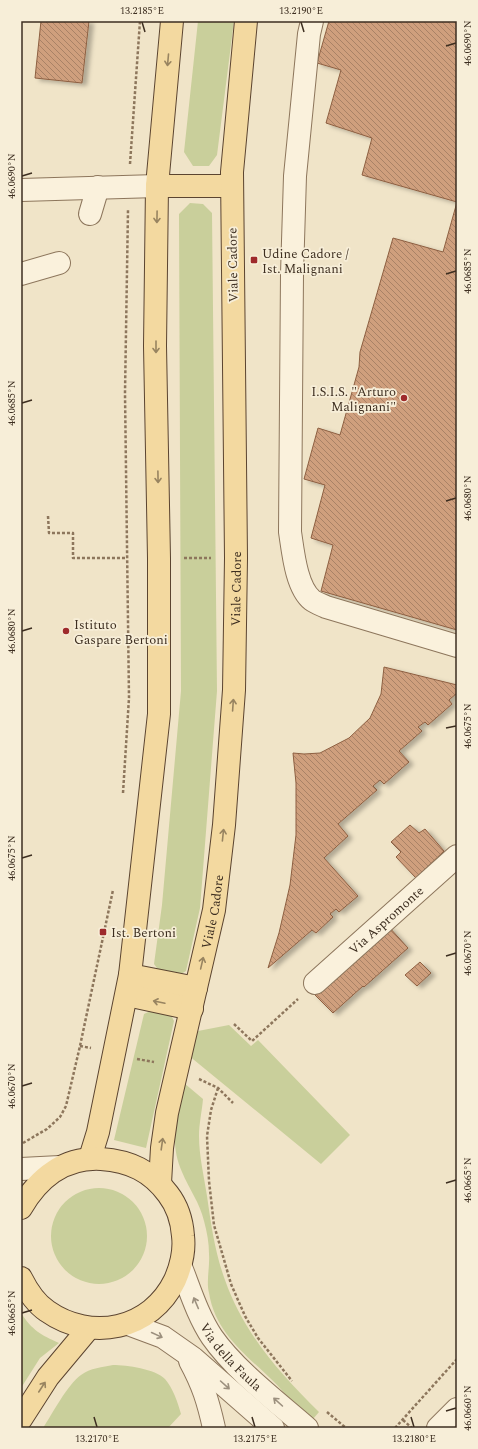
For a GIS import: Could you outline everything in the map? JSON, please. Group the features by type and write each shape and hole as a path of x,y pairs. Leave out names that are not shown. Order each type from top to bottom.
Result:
{"main road":[{"path":"90,1158 98,1132 129,985 159,714 159,558 156,346 157,186 172,21"},
{"name":"Viale Cadore","path":"160,1183 162,1148 167,1113 214,910 224,825 234,690 236,558 232,172 246,21"},
{"path":"157,186 232,186"},
{"path":"129,985 196,988"},
{"path":"129,985 192,1009"},
{"path":"21,1208 38,1183 60,1167 90,1158 117,1160 140,1168 160,1183 174,1201 182,1222 184,1244 181,1267 170,1291 151,1310 128,1324 110,1328 89,1328 67,1322 46,1310 28,1292 21,1278"},
{"path":"21,1419 48,1378 89,1328"}],"street":[{"path":"312,21 309,34 295,176 292,274 290,532 297,571 302,588 312,600 326,607 457,646"},
{"path":"21,190 157,186"},
{"path":"90,214 98,187"},
{"path":"21,274 59,263"},
{"name":"Via Aspromonte","path":"315,984 457,856"},
{"path":"21,1169 60,1167"},
{"name":"Via della Faula","path":"181,1267 200,1314 212,1336 233,1363 307,1428"},
{"name":"Via della Faula","path":"128,1324 163,1338 184,1351 273,1428"},
{"path":"184,1351 203,1387 210,1421"},
{"path":"438,1428 457,1409"}],"path":[{"path":"131,154 140,21"},
{"path":"123,799 129,698 125,393 128,204"},
{"path":"48,516 49,533 73,533 73,558 127,558"},
{"path":"180,558 216,558"},
{"path":"21,1143 27,1142 47,1129 60,1117 66,1106 113,890"},
{"path":"234,1024 252,1041 315,984"},
{"path":"80,1046 95,1049"},
{"path":"134,1058 156,1063"},
{"path":"192,1075 218,1088 233,1103"},
{"path":"218,1088 210,1110 207,1136 209,1181 214,1225 231,1284 245,1316 258,1338 296,1386"},
{"path":"396,1428 457,1359"},
{"path":"326,1411 346,1428"},
{"path":"403,1420 412,1428"}],"green space":[{"path":"198,21 234,21 217,155 209,166 193,166 184,152"},
{"path":"190,203 203,204 212,213 217,691 200,908 186,971 176,977 162,975 154,964 162,905 181,691 179,214"},
{"path":"157,1008 169,1011 174,1021 146,1148 114,1140 144,1014"},
{"path":"229,1025 251,1046 258,1040 350,1135 321,1164 188,1055 198,1031"},
{"path":"184,1083 203,1099 199,1144 214,1238 225,1280 252,1335 290,1383 319,1412 313,1419 292,1402 278,1386 236,1345 219,1322 213,1308 208,1288 209,1250 206,1229 200,1208 182,1172 176,1149 175,1138 177,1117"},
{"path":"99,1188 117,1192 126,1196 133,1202 139,1209 143,1218 147,1236 143,1254 139,1263 133,1270 126,1276 117,1280 99,1284 81,1280 72,1276 65,1270 59,1263 55,1254 51,1236 55,1218 59,1209 65,1202 72,1196 81,1192"},
{"path":"21,1313 29,1324 37,1331 59,1343 40,1358 21,1388"},
{"path":"113,1365 148,1370 165,1379 177,1400 181,1414 168,1428 43,1428 65,1392 81,1375 97,1368"}],"building":[{"path":"41,21 89,21 82,83 35,78"},
{"path":"329,21 457,21 457,202 362,175 372,138 326,123 341,70 317,63"},
{"name":"I.S.I.S. \"Arturo Malignani\"","path":"457,202 457,630 321,591 333,545 311,538 325,485 304,479 318,428 340,435 359,367 360,352 393,238 443,252"},
{"path":"384,667 457,685 457,693 449,700 452,704 428,725 425,722 418,727 422,731 399,751 409,762 384,784 380,780 373,786 377,790 338,824 348,836 324,858 358,896 339,912 336,909 330,914 333,917 316,933 312,930 268,968 279,933 290,885 296,835 296,783 293,753 320,753 349,738 370,718 381,694"},
{"path":"410,825 419,833 425,829 444,851 416,878 396,857 401,852 391,842"},
{"path":"388,926 408,948 333,1013 313,993"},
{"path":"420,962 431,973 417,986 405,975"}],"place":[{"name":"Udine Cadore / Ist. Malignani","path":"254,260"},
{"name":"I.S.I.S. \"Arturo Malignani\"","path":"404,398"},
{"name":"Istituto Gaspare Bertoni","path":"66,631"},
{"name":"Ist. Bertoni","path":"103,932"}]}
